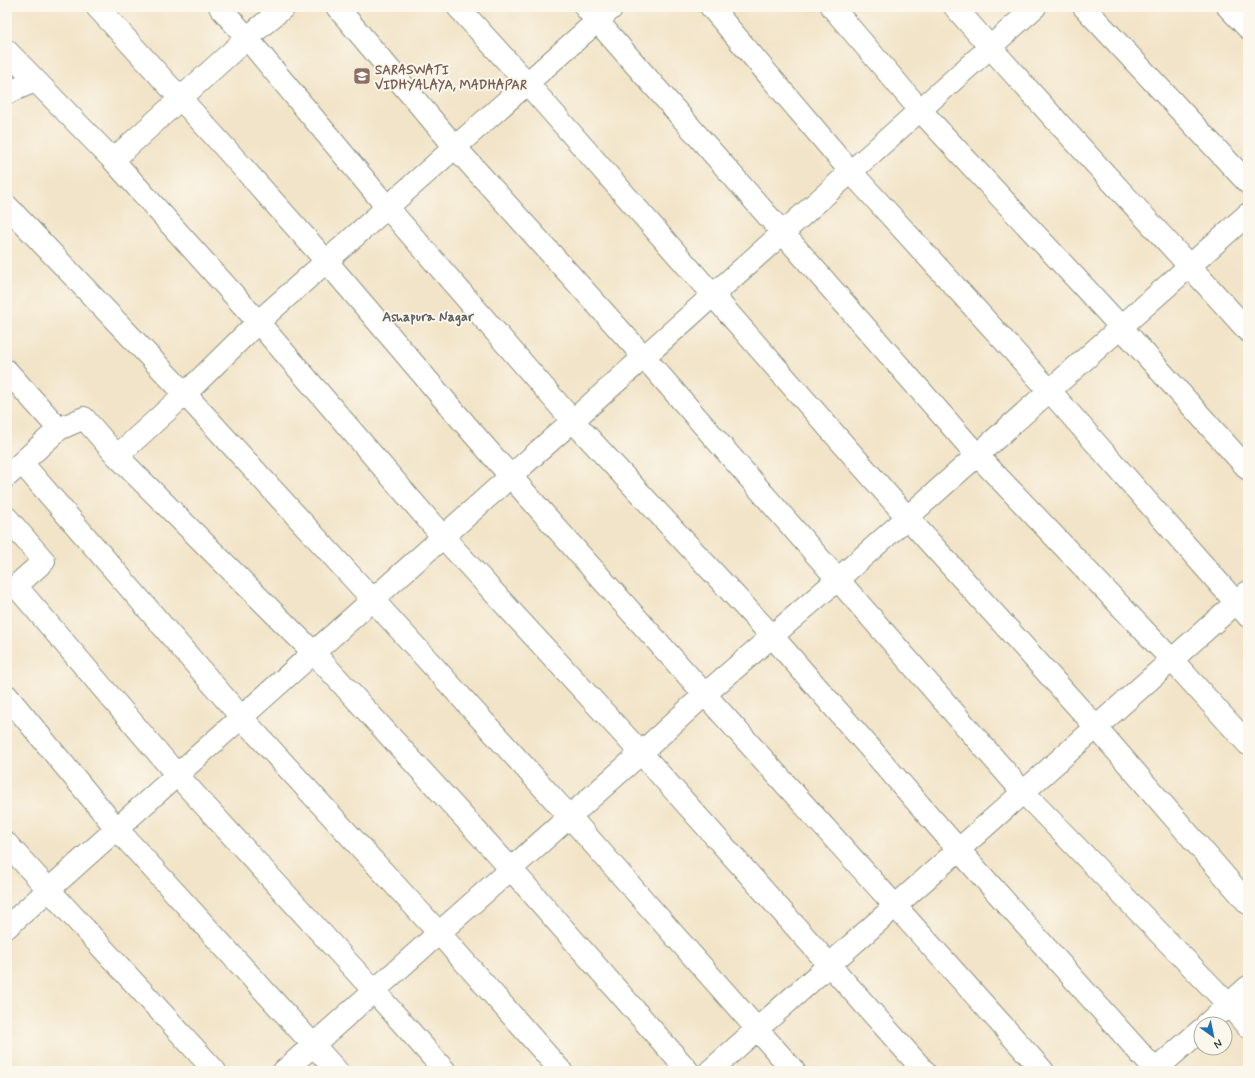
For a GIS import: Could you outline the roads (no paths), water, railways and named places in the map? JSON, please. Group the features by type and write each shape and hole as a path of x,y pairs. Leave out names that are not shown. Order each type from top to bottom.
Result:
{"street":[{"path":"97,7 326,261 511,477 704,695 896,905 1043,1071"},
{"path":"220,7 248,38 387,207 573,421 772,636 1155,1071 1193,1037"},
{"path":"113,160 284,7"},
{"path":"337,7 455,147 644,357 1023,792 1229,1005 1248,1027"},
{"path":"458,7 907,517 1096,727 1248,903"},
{"path":"117,456 185,394 258,322 527,84 591,14 614,7"},
{"path":"710,1071 1172,660 1244,604 851,172 711,7"},
{"path":"832,7 920,110 1121,327 1248,469"},
{"path":"955,7 990,48 1248,331"},
{"path":"7,927 1035,7"},
{"path":"1084,7 1248,183"},
{"path":"1228,7 1248,28"},
{"path":"591,14 977,455 1172,660 1248,744"},
{"path":"7,51 113,160 258,322 443,537 641,753 924,1071"},
{"path":"7,93 35,80"},
{"path":"7,206 185,394 373,600 570,817 794,1071"},
{"path":"284,1071 570,817 704,695 837,580 1248,214"},
{"path":"7,371 59,429"},
{"path":"561,1071 439,933 14,470 59,429 84,418 117,456 314,653 511,869 688,1071"},
{"path":"7,518 44,561 16,586 178,775 445,1071"},
{"path":"7,696 117,829 336,1071"},
{"path":"7,844 215,1071"},
{"path":"1217,1016 1248,988"}],"place":[{"name":"SARASWATI VIDHYALAYA, MADHAPAR","path":"362,76"}],"district":[{"name":"Ashapura Nagar","path":"428,316"}]}
